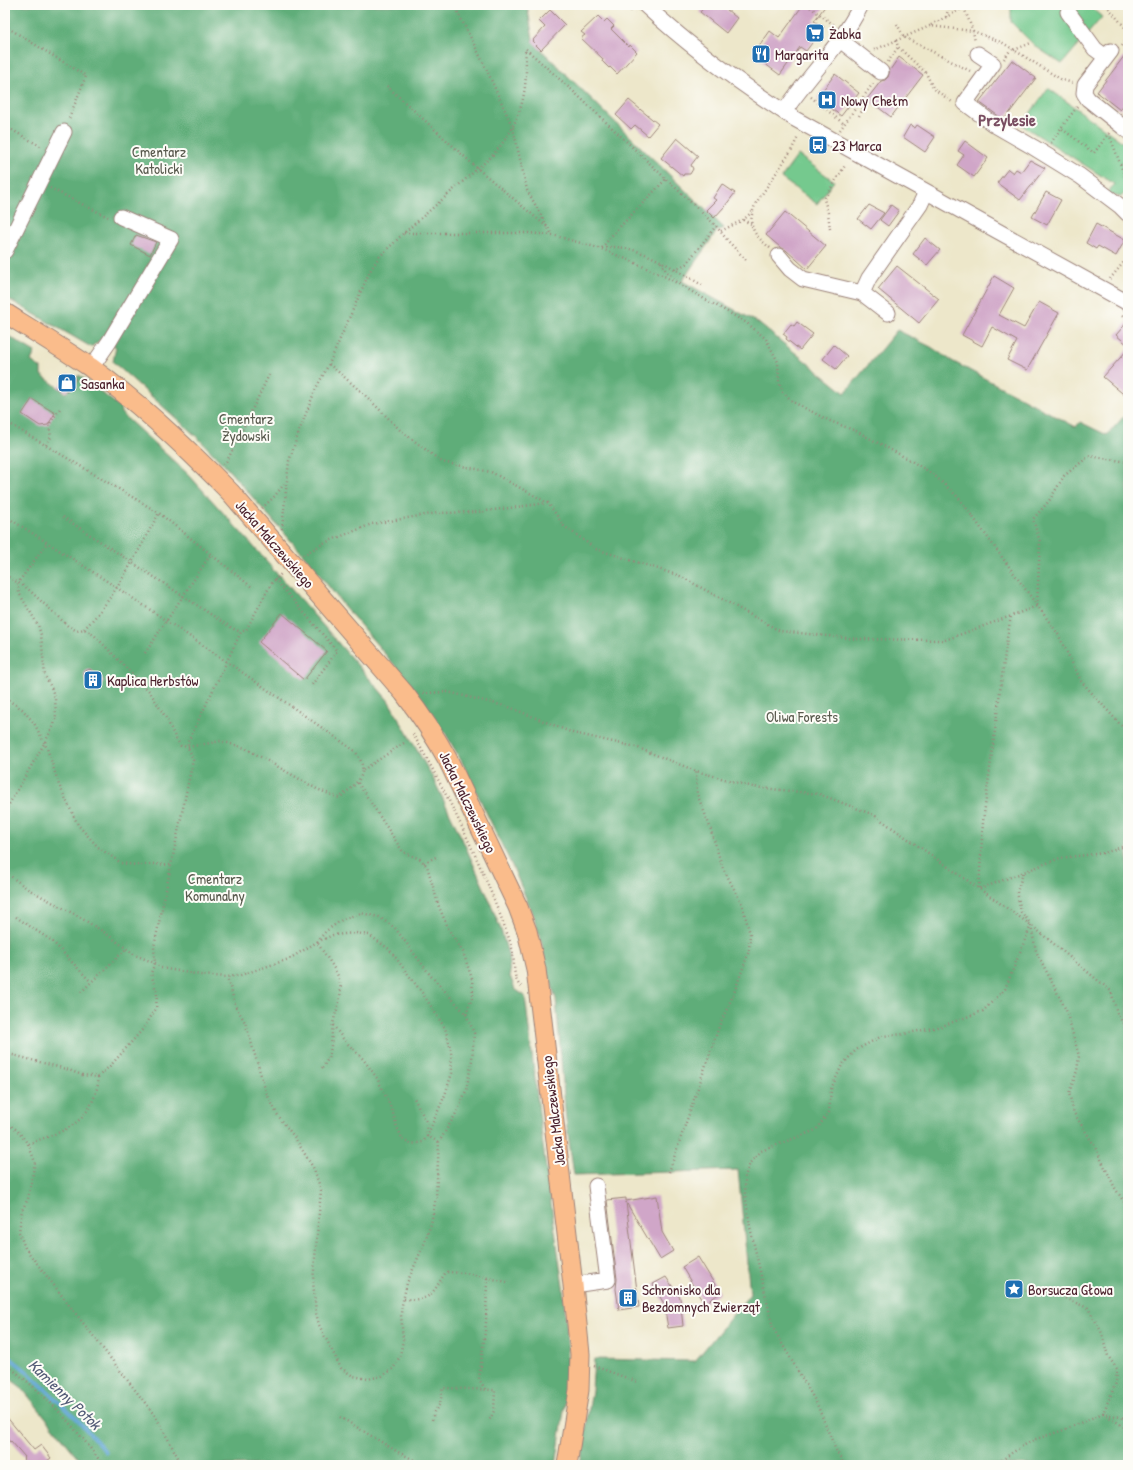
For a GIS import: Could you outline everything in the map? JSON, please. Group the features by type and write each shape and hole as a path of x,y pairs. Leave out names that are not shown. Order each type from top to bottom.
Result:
{"main road":[{"name":"Jacka Malczewskiego","path":"5,313 59,346 126,395 166,430 231,493 404,693 432,732 448,760 518,907 527,931 537,976 573,1285 580,1361 579,1390 567,1465"}],"street":[{"path":"645,5 663,22 707,58 784,112 820,134 926,192 1126,297"},
{"path":"784,112 855,18 861,5"},
{"path":"1068,12 1095,49 1109,54 1085,85 1085,95 1093,104 1128,130"},
{"path":"842,36 881,72"},
{"path":"978,54 993,64 965,103 993,124 1125,205"},
{"path":"5,251 40,184 64,132"},
{"path":"862,293 869,278 920,205 926,192"},
{"path":"91,368 109,342 171,239 121,217"},
{"path":"779,256 790,269 803,279 862,293 888,314"},
{"path":"573,1285 608,1280 596,1186"}],"path":[{"path":"454,5 484,64 513,128 527,190 552,235"},
{"path":"808,5 842,36"},
{"path":"946,18 949,6 951,5"},
{"path":"930,26 969,5"},
{"path":"1106,5 1128,31"},
{"path":"964,8 973,31 978,54"},
{"path":"897,24 904,37 982,78"},
{"path":"5,26 86,76 64,132"},
{"path":"896,40 898,48 926,74 933,88 955,105 965,103"},
{"path":"1014,50 1031,43"},
{"path":"281,536 289,461 316,388 329,364 370,271 379,257 404,233 492,156 513,128 525,91 525,49 573,91 716,226 748,262"},
{"path":"839,131 881,72"},
{"path":"387,86 548,229"},
{"path":"805,101 810,95 844,124"},
{"path":"1044,154 1085,95"},
{"path":"859,116 864,109 860,101"},
{"path":"5,126 53,154"},
{"path":"1061,128 1094,152 1109,133 1128,185"},
{"path":"721,231 743,220 752,211 791,151 798,137"},
{"path":"830,229 824,199 846,164"},
{"path":"602,249 613,234 666,179"},
{"path":"40,184 108,217 121,217"},
{"path":"752,211 751,224 757,238 779,256"},
{"path":"743,220 751,224"},
{"path":"674,269 686,264 716,226"},
{"path":"404,233 528,233 552,235 602,249 666,277 747,323 766,340 778,362 779,382 783,392 793,402 830,421 856,431 933,474 959,498 1058,634 1081,681 1128,733"},
{"path":"602,249 609,247 628,248 639,251 704,286"},
{"path":"1108,281 1128,257"},
{"path":"661,262 666,271 683,287"},
{"path":"329,364 364,394 400,430 442,462 490,472 548,503 564,526 596,549 680,576 780,631 857,639 945,640 1037,606"},
{"path":"228,460 269,375"},
{"path":"46,445 51,437 49,425 60,407"},
{"path":"5,421 159,512 253,588"},
{"path":"1037,606 1040,542 1033,519 1048,501 1064,476 1089,456 1128,462"},
{"path":"259,511 287,482"},
{"path":"301,557 324,543 372,524 437,513 478,512 548,503"},
{"path":"5,574 27,588 68,626 77,631 84,629 97,616 116,588 159,512"},
{"path":"5,516 227,661 354,752 361,760 363,770 358,782 340,798 317,789 245,748 221,741 188,747 181,746 150,692 94,635 84,629"},
{"path":"63,517 132,561 234,630 241,632"},
{"path":"5,811 44,744 54,725 56,715 55,698 45,676 41,635 38,624 19,593 18,583 47,543"},
{"path":"146,653 211,554"},
{"path":"277,569 285,580"},
{"path":"98,1077 112,1064 143,1029 156,1009 157,994 151,973 155,963 154,947 193,760 188,747 188,742 241,632 246,630 271,584 280,574 285,572"},
{"path":"275,579 337,651 311,686"},
{"path":"979,889 983,822 1007,638 1012,616"},
{"path":"404,693 448,692 509,707 573,733 636,747 696,770 753,787 819,794 874,815 1031,925 1111,992 1117,1013 1128,1032"},
{"path":"5,698 22,709 34,723 44,744 59,785 78,825 98,847 121,863 136,865 171,865"},
{"path":"409,728 434,772 493,896 513,954 517,980 520,987 524,989"},
{"path":"363,770 404,743"},
{"path":"669,1172 720,1024 734,993 750,946 750,934 742,904 722,866 709,824 697,794 696,770"},
{"path":"358,782 403,852 420,859 427,866 438,906 449,930 463,952 472,979 473,995 466,1014"},
{"path":"979,889 1060,858 1104,853 1128,845"},
{"path":"424,863 436,857"},
{"path":"5,872 28,890 76,915 104,932 135,955 155,963 161,968 200,975 227,977 241,975 289,959 317,942 333,935 356,933 369,935 389,949 423,994 445,1028 451,1050 452,1073 445,1095 423,1142 411,1144 403,1140 392,1110 377,1078 363,1059 344,1040 333,1024"},
{"path":"1023,873 1017,892 1021,912 1031,925 1036,951 1066,1010 1079,1056 1077,1071 1069,1093 1074,1113 1094,1145 1115,1188 1128,1208"},
{"path":"227,977 236,1007 245,1022 266,1092 277,1114 295,1138 314,1169 321,1190 313,1281 318,1325 341,1368 353,1376 368,1379 382,1376 393,1369 400,1356 403,1340 401,1314 407,1283 431,1224 436,1197 439,1142 457,1112 466,1091 472,1060 474,1034 466,1014 431,976 395,928 379,917 361,913 343,918 326,931 317,942"},
{"path":"16,917 52,941 91,982"},
{"path":"844,1465 835,1448 817,1404 773,1328 750,1227 745,1193 745,1176 750,1163 761,1151 816,1130 829,1112 831,1089 842,1065 856,1050 882,1036 904,1034 942,1026 983,1011 1005,989 1031,925"},
{"path":"317,942 339,978 342,996 333,1024 331,1052 328,1061 322,1068"},
{"path":"81,992 126,949"},
{"path":"5,1053 66,1069 82,1075 98,1077"},
{"path":"28,1144 73,1126 91,1105 99,1083 98,1077"},
{"path":"414,1098 426,1122 427,1136"},
{"path":"5,1122 17,1130 28,1144 34,1162 28,1199 22,1210 19,1232 25,1248 156,1417 182,1465"},
{"path":"427,1136 439,1142"},
{"path":"404,1299 423,1299 431,1296 446,1272 466,1273 507,1282"},
{"path":"485,1389 480,1379 486,1323 487,1278"},
{"path":"1014,1289 1060,1296 1088,1308 1101,1331 1108,1356 1117,1370 1116,1383 1103,1413"},
{"path":"580,1361 638,1382"},
{"path":"5,1364 31,1385 71,1426 103,1465"},
{"path":"432,1420 434,1412 440,1404 443,1388 495,1390 494,1411 489,1421"},
{"path":"1103,1413 1123,1426 1128,1433"},
{"path":"995,1465 1033,1440 1064,1430 1103,1413 1128,1419"},
{"path":"340,1417 398,1452 424,1465"}],"green space":[{"name":"Oliwa Forests","path":"5,5 527,5 533,39 532,41 724,228 717,231 682,281 757,322 845,393 897,330 931,347 952,361 1076,427 1080,422 1107,435 1127,413 1128,414 1128,1465 580,1465 592,1390 594,1359 695,1361 750,1294 738,1170 574,1175 566,1120 556,999 547,970 541,940 532,912 514,870 462,762 444,731 408,681 344,606 308,560 224,465 197,437 113,362 116,347 103,338 91,347 5,297"},
{"path":"1011,5 1088,5 1102,17 1062,64 1035,46 1011,22"},
{"path":"1048,88 1128,146 1128,190 1121,197 1107,194 1114,184 1022,125"},
{"path":"798,155 834,181 817,204 781,178"},
{"name":"Cmentarz Komunalny","path":"5,334 35,352 31,361 41,368 41,375 66,393 79,375 120,407 121,413 188,474 273,568 272,569 279,575 388,700 432,776 464,843 501,930 508,954 510,976 515,989 525,996 544,1154 563,1287 568,1341 567,1390 556,1465 84,1465 21,1387 5,1375"}],"building":[{"path":"706,5 721,5 737,18 726,33 700,12"},
{"path":"803,5 826,5 814,21 824,27 806,51 800,47 780,75 753,55 770,31 779,38"},
{"path":"550,10 565,25 541,50 532,41 545,27 539,21"},
{"path":"598,16 604,22 607,19 614,26 611,29 629,47 630,45 637,52 617,74 602,61 603,59 581,38 585,35 581,32"},
{"path":"1128,51 1128,101 1120,110 1097,92"},
{"path":"899,57 923,75 891,117 867,99 881,81 888,77 890,70"},
{"path":"1012,60 1036,78 1004,120 979,102"},
{"path":"835,74 859,93 841,116 817,98"},
{"path":"629,100 658,124 648,136 635,125 631,129 616,115"},
{"path":"910,125 915,128 917,125 935,137 925,152 903,137"},
{"path":"677,138 698,156 691,165 693,169 690,174 684,174 683,176 661,158"},
{"path":"965,141 988,158 974,177 957,165 964,155 958,151"},
{"path":"1030,160 1045,168 1020,200 997,183 1008,169 1013,173 1016,169 1021,172"},
{"path":"722,184 735,193 714,218 706,210 716,200 713,198"},
{"path":"1046,192 1061,200 1047,225 1032,217"},
{"path":"869,205 884,213 871,229 858,219"},
{"path":"891,205 899,211 888,226 880,220"},
{"path":"785,212 826,246 807,269 786,250 766,235"},
{"path":"1096,224 1125,240 1116,256 1098,246 1096,249 1086,243"},
{"path":"136,235 156,242 150,255 131,245"},
{"path":"925,238 940,250 927,265 913,254"},
{"path":"897,266 939,299 919,323 878,289"},
{"path":"994,276 1014,288 999,315 1024,328 1039,302 1059,313 1027,370 1007,360 1017,341 992,327 982,346 962,335"},
{"path":"1128,321 1128,345 1116,335"},
{"path":"797,322 813,334 800,350 786,339 787,337 783,334 791,324 794,326"},
{"path":"834,345 847,356 836,369 823,359"},
{"path":"1128,349 1128,398 1103,377"},
{"path":"68,374 76,379 67,392 58,387"},
{"path":"32,399 55,413 48,425 40,426 22,414"},
{"path":"282,613 327,651 304,680 259,642"},
{"name":"Kaplica Herbstów","path":"90,669 104,681 94,690 85,680 84,674"},
{"path":"657,1196 662,1232 673,1251 660,1259 626,1202 639,1307 619,1310 616,1289 617,1279 607,1200 626,1198 626,1201"},
{"path":"698,1257 720,1293 704,1304 682,1267"},
{"path":"666,1277 680,1298 683,1326 668,1328 664,1304 653,1284"},
{"path":"5,1415 34,1450 41,1445 51,1458 42,1465 29,1465 23,1459 25,1457 5,1436"}],"waterway":[{"name":"Kamienny Potok","path":"5,1354 24,1369 76,1418 106,1452"}],"place":[{"name":"Żabka","path":"815,33"},
{"name":"Margarita","path":"761,54"},
{"name":"Nowy Chełm","path":"827,100"},
{"name":"23 Marca","path":"818,145"},
{"name":"Sasanka","path":"67,383"},
{"name":"Kaplica Herbstów","path":"93,680"},
{"name":"Borsucza Głowa","path":"1014,1289"},
{"name":"Schronisko dla Bezdomnych Zwierząt","path":"628,1298"}],"district":[{"name":"Przylesie","path":"1007,119"}],"park label":[{"name":"Cmentarz Katolicki","path":"159,160"},
{"name":"Cmentarz Żydowski","path":"246,426"}]}
